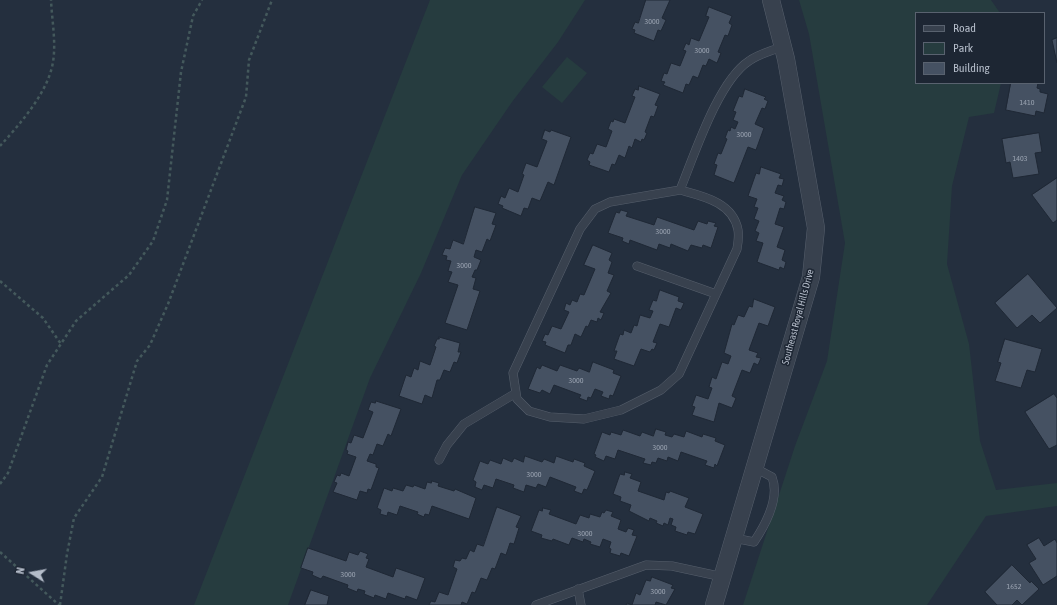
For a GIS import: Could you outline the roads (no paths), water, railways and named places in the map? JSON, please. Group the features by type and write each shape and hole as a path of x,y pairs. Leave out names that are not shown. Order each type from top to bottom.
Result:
{"street":[{"name":"Southeast Royal Hills Drive","path":"714,605 811,277 816,228 783,46 771,0"}],"lane":[{"path":"680,190 722,92 734,75 749,61 783,46"},
{"path":"680,190 701,196 720,204 733,216 738,230 737,248 716,294 679,374 661,390 621,410 584,419 550,417 529,411 517,399 513,373 580,229 595,209 617,200 680,190"},
{"path":"637,266 716,294"},
{"path":"439,460 447,445 464,424 516,393"},
{"path":"734,538 754,542 766,523 776,486 772,477 755,468"},
{"path":"536,605 646,565 672,566 723,577"},
{"path":"578,589 582,605"}]}
